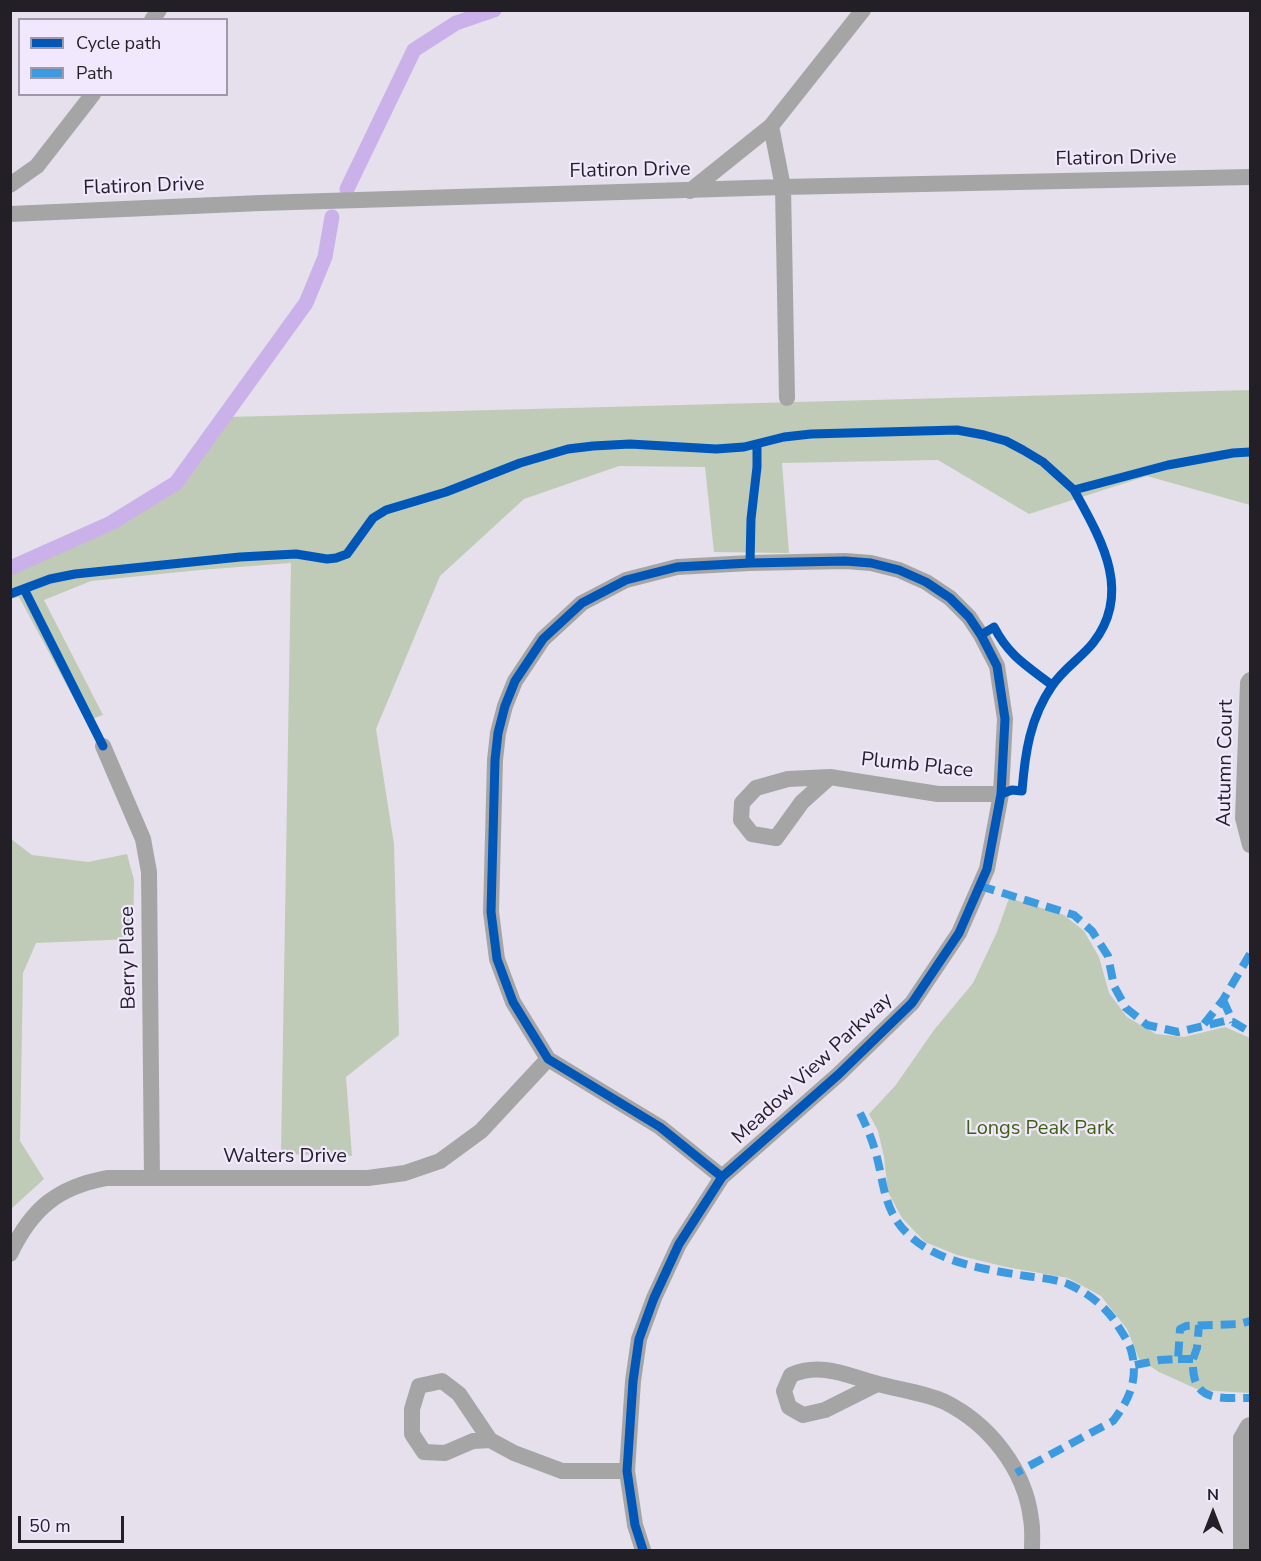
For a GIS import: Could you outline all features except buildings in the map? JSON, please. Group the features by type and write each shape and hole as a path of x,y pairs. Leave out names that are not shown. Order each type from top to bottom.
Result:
{"street":[{"path":"690,191 771,126 863,10"},
{"path":"10,185 37,165 91,96"},
{"path":"771,126 783,187 787,398"},
{"name":"Flatiron Drive","path":"10,214 261,203 783,187 1251,177"},
{"name":"Meadow View Parkway","path":"643,1551 635,1525 627,1471 633,1381 639,1339 654,1298 679,1244 722,1177 839,1074 912,1003 959,933 987,869 1001,794 1005,719 997,666 969,617 950,598 926,582 889,567 845,561 677,567 626,580 582,603 543,639 515,681 498,732 495,760 491,912 497,959 513,1002 548,1059 660,1127 722,1177"},
{"name":"Autumn Court","path":"1251,680 1248,683 1243,818 1247,838 1251,845"},
{"name":"Berry Place","path":"103,746 143,839 149,872 152,1178"},
{"name":"Plumb Place","path":"830,777 802,802 776,838 752,834 741,820 742,803 756,788 788,779 830,777 938,794 1001,794"},
{"name":"Walters Drive","path":"10,1254 20,1234 38,1211 59,1195 82,1183 107,1178 368,1178 405,1173 440,1161 481,1131 548,1059"},
{"path":"877,1384 825,1410 803,1415 789,1407 784,1391 791,1375 806,1368 830,1370 944,1401 976,1422 1001,1447 1024,1490 1031,1519 1032,1551"},
{"path":"490,1440 473,1441 445,1453 424,1452 412,1434 412,1409 419,1386 442,1381 459,1394 490,1440 514,1453 562,1471 627,1471"},
{"path":"1241,1551 1241,1438 1251,1425"}],"green space":[{"path":"1250,390 1250,505 1147,476 1029,514 938,460 782,463 789,553 714,552 705,467 619,466 524,499 440,576 376,729 394,844 399,1035 346,1077 352,1156 281,1154 291,563 91,581 44,600 103,715 86,721 19,597 11,599 10,570 79,542 168,491 187,475 228,417"},
{"path":"11,839 32,855 88,862 127,854 134,880 133,939 36,943 23,973 20,1141 44,1179 11,1209"},
{"name":"Longs Peak Park","path":"1009,898 1064,915 1084,931 1099,957 1109,993 1127,1017 1156,1034 1184,1037 1225,1027 1250,1038 1250,1393 1199,1390 1159,1372 1139,1359 1127,1329 1101,1296 1068,1278 1006,1267 957,1255 925,1242 902,1218 888,1192 878,1131 869,1114 895,1086 934,1030 973,983 997,932"}],"waterway":[{"path":"347,189 414,50 456,23 494,10"},
{"path":"10,568 111,523 176,483 306,303 325,257 332,217"}],"marked path":[{"path":"980,886 1074,915 1092,931 1108,956 1114,986 1126,1008 1147,1025 1178,1032 1225,1021 1233,1022 1250,1032"},
{"path":"1204,1024 1223,1000 1250,954"},
{"path":"1223,1000 1233,1022"},
{"path":"860,1113 875,1150 890,1207 911,1237 936,1253 965,1264 1054,1280 1077,1289 1091,1297 1109,1313 1130,1347 1134,1370 1131,1388 1124,1405 1113,1421 1016,1473"},
{"path":"1135,1365 1178,1359 1180,1329 1186,1326 1239,1324 1250,1321"},
{"path":"1193,1359 1197,1348 1199,1325"},
{"path":"1178,1359 1193,1359 1196,1383 1208,1395 1250,1398"}],"cycle path":[{"path":"10,594 50,579 75,574 240,557 296,554 327,559 336,558 347,554 373,518 386,510 446,492 520,463 568,449 593,446 630,444 716,449 744,447 784,437 811,434 957,430 1006,441 1043,462 1074,490 1168,465 1250,452"},
{"path":"750,563 757,445"},
{"path":"1001,794 1012,790 1022,791 1027,750 1038,711 1056,680 1093,643 1105,624 1111,604 1112,585 1109,566 1094,527 1074,490"},
{"path":"643,1550 635,1525 627,1471 633,1381 639,1339 654,1298 679,1244 722,1177 839,1074 912,1003 959,933 987,869 1001,794 1005,719 997,666 969,617 950,598 926,582 899,570 871,563 845,561 750,563 677,567 626,580 582,603 543,639 515,681 505,706 498,733 495,760 491,912 497,959 513,1002 548,1059 660,1127 722,1177"},
{"path":"24,589 103,746"},
{"path":"981,635 994,627 1012,653 1052,685"}]}
